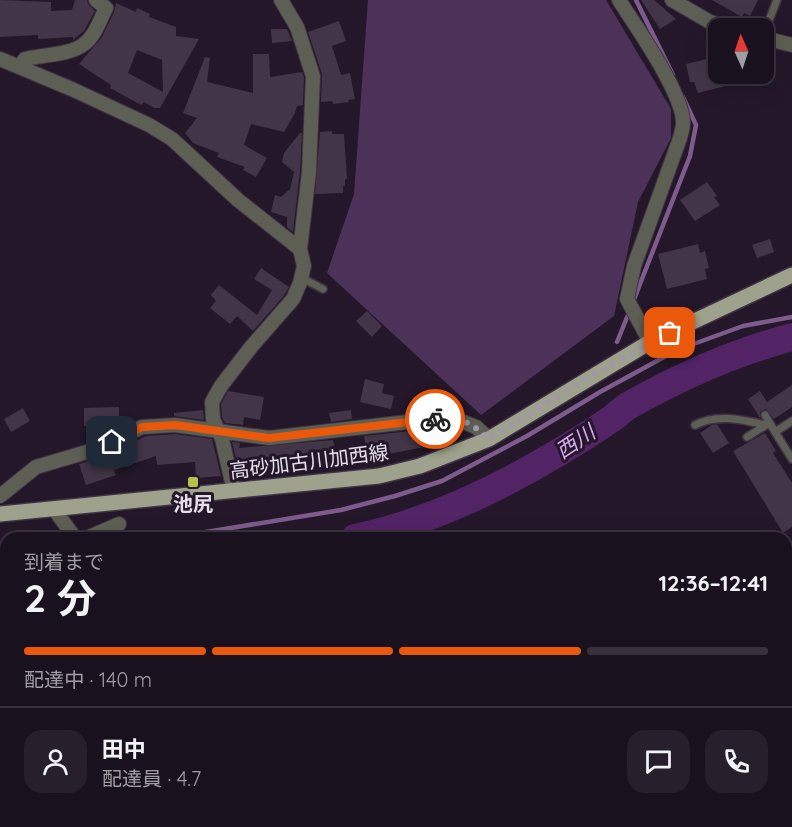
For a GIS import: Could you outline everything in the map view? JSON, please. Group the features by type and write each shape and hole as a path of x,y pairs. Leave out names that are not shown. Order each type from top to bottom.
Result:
{"main road":[{"name":"高砂加古川加西線","path":"0,514 379,476 420,466 489,439 650,342 792,275"}],"street":[{"path":"0,59 74,50 85,44 93,34 106,8 96,0"},
{"path":"234,491 219,430 213,419 212,402 251,346 293,299 302,278 304,266 300,249 309,172 313,76 297,27 281,0"},
{"path":"619,0 664,71 674,90 684,123 634,266 627,299 650,342"},
{"path":"672,0 708,21"},
{"path":"774,40 792,45"},
{"path":"22,58 172,140 238,200 300,249"},
{"path":"0,496 36,467 97,449 142,427 175,425 269,438 451,417 476,427 489,439"},
{"path":"54,509 71,532"},
{"path":"101,532 119,524"}],"lane":[{"path":"770,18 777,0"},
{"path":"302,278 322,290"},
{"path":"765,415 768,424 792,459"},
{"path":"695,425 706,419 716,418 768,424"},
{"path":"719,424 726,419"},
{"path":"775,432 792,421"},
{"path":"747,437 768,424"}],"shaded area":[{"path":"368,0 606,0 671,109 671,138 638,202 614,316 481,415 327,273 354,194"}],"building":[{"path":"0,0 51,2 51,11 72,10 75,0 87,0 95,11 84,31 73,40 73,37 38,39 38,35 0,37"},
{"path":"641,0 654,0 676,19 660,29"},
{"path":"712,0 758,0 750,16 744,13 742,17"},
{"path":"116,3 136,12 137,8 150,14 149,17 176,27 176,36 199,39 160,108 154,108 144,102 141,105 110,88 111,85 79,64 102,37","holes":["137,50 162,60 163,92 128,73"]},
{"path":"339,21 346,41 332,46 341,75 350,73 355,99 333,104 332,101 321,102 322,74 308,32"},
{"path":"271,29 287,29 292,41 272,43"},
{"path":"253,54 269,54 270,77 302,72 304,77 303,105 297,106 284,132 251,124 244,145 267,158 256,177 243,170 245,167 217,157 219,153 193,143 185,133 197,118 183,113 205,57 210,58 207,82 253,93"},
{"path":"708,59 708,84 729,85 698,93 694,82 690,82 686,64"},
{"path":"332,131 332,134 344,134 347,179 343,186 343,193 315,194 320,132"},
{"path":"302,133 300,171 293,232 287,227 287,217 271,212 275,195 281,197 290,189 294,172 282,162 284,153"},
{"path":"707,182 717,196 714,197 720,205 695,221 680,200"},
{"path":"770,239 774,252 757,258 752,245"},
{"path":"698,244 700,253 705,251 709,268 705,269 707,279 667,289 658,254"},
{"path":"261,268 289,287 253,331 237,316 230,324 210,308 216,301 211,295 219,285 257,315 272,290 254,279"},
{"path":"367,311 382,326 372,337 356,321"},
{"path":"365,379 384,384 382,393 394,396 391,409 360,402"},
{"path":"792,385 792,407 774,419 766,409 760,412 760,418 748,399 760,391 767,402"},
{"path":"228,391 264,397 260,420 244,417 243,425 225,423 221,404"},
{"path":"119,407 119,426 84,426 84,408"},
{"path":"23,408 30,421 11,432 4,419"},
{"path":"203,410 204,420 174,416 174,413"},
{"path":"351,410 352,419 331,422 329,413"},
{"path":"717,424 729,443 713,453 700,433"},
{"path":"420,430 424,447 368,458 364,436"},
{"path":"765,433 776,451 773,453 792,483 792,527 782,532 733,451"},
{"path":"175,434 212,439 221,476 196,478 195,462 157,465 156,456 114,470 116,475 86,485 79,464 101,457 146,436"},
{"path":"333,440 335,449 303,455 303,462 283,464 282,455 237,463 232,442 240,443 239,448"}],"waterway":[{"path":"636,0 673,75"},
{"path":"633,302 690,156 696,125 683,97"},
{"path":"617,342 630,310"},
{"path":"206,532 341,510 442,481 527,436 600,392 677,350 743,326 792,317"},
{"name":"西川","path":"382,532 434,515 509,481 600,427 628,406 667,385 708,366 792,337"}],"way so far":[{"path":"435,419 451,417 476,427 489,439 588,378 670,333"}],"place":[{"name":"池尻","path":"193,482"}],"route":[{"path":"112,442 142,427 175,425 269,438 435,419"}]}
